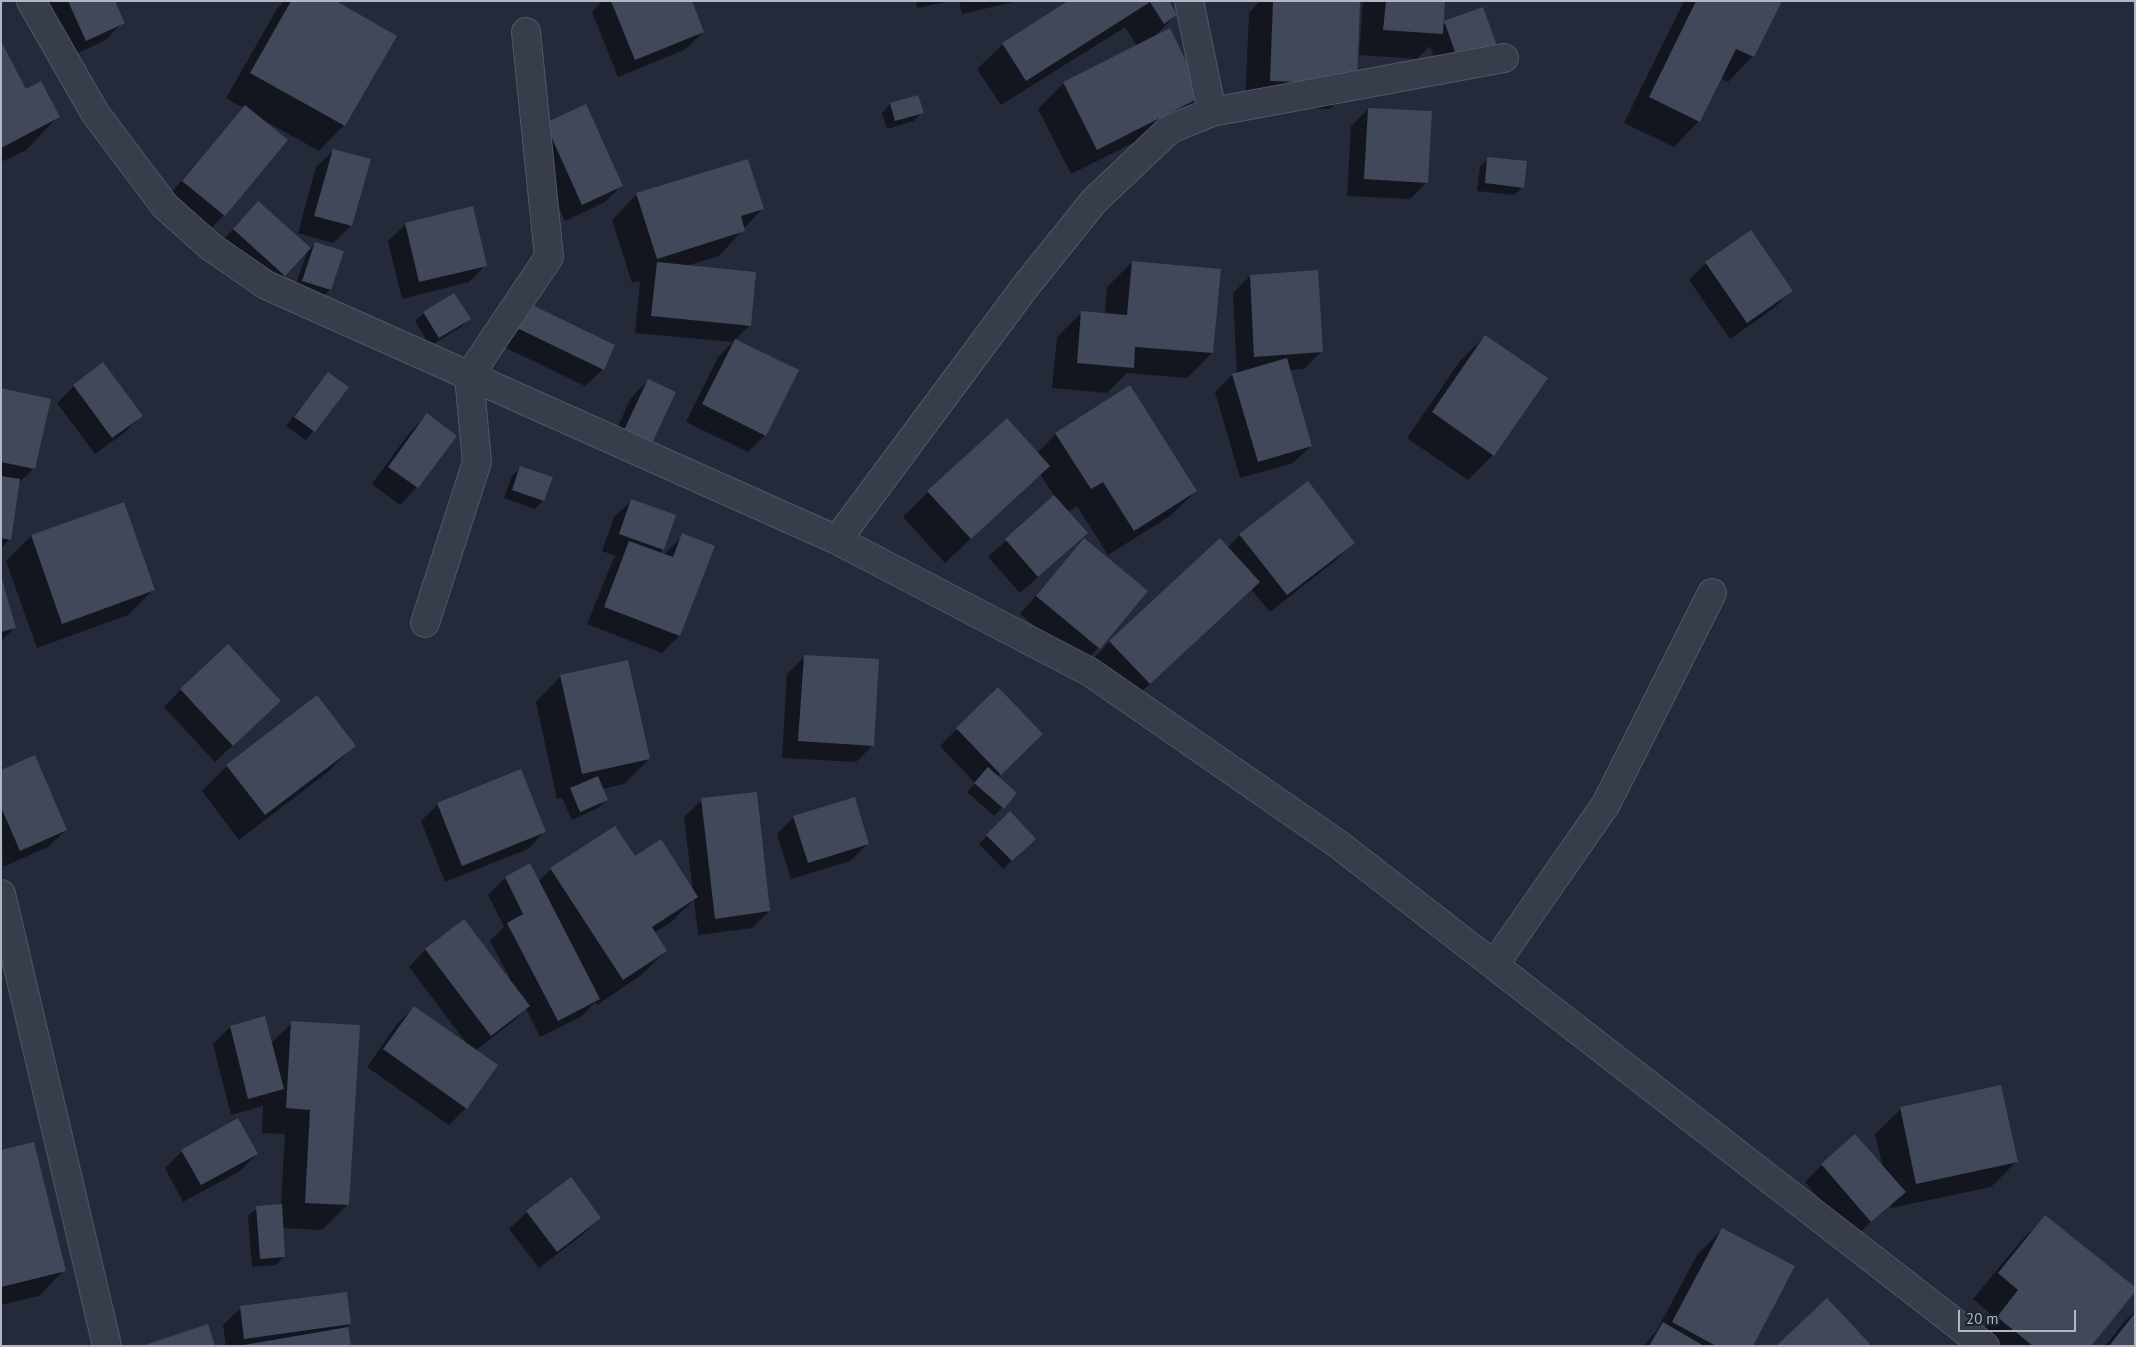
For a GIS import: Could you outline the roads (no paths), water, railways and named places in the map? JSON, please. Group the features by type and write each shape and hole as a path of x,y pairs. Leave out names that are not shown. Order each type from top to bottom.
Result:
{"street":[{"path":"31,1 95,113 165,206 212,247 266,285 838,540 1090,672 1338,844 1984,1346"},
{"path":"1189,1 1212,112"},
{"path":"425,624 477,462 469,376 548,258 526,32"},
{"path":"838,540 1024,288 1094,201 1170,130 1212,112 1504,58"},
{"path":"1494,965 1606,804 1712,593"},
{"path":"1,894 107,1346"}]}
